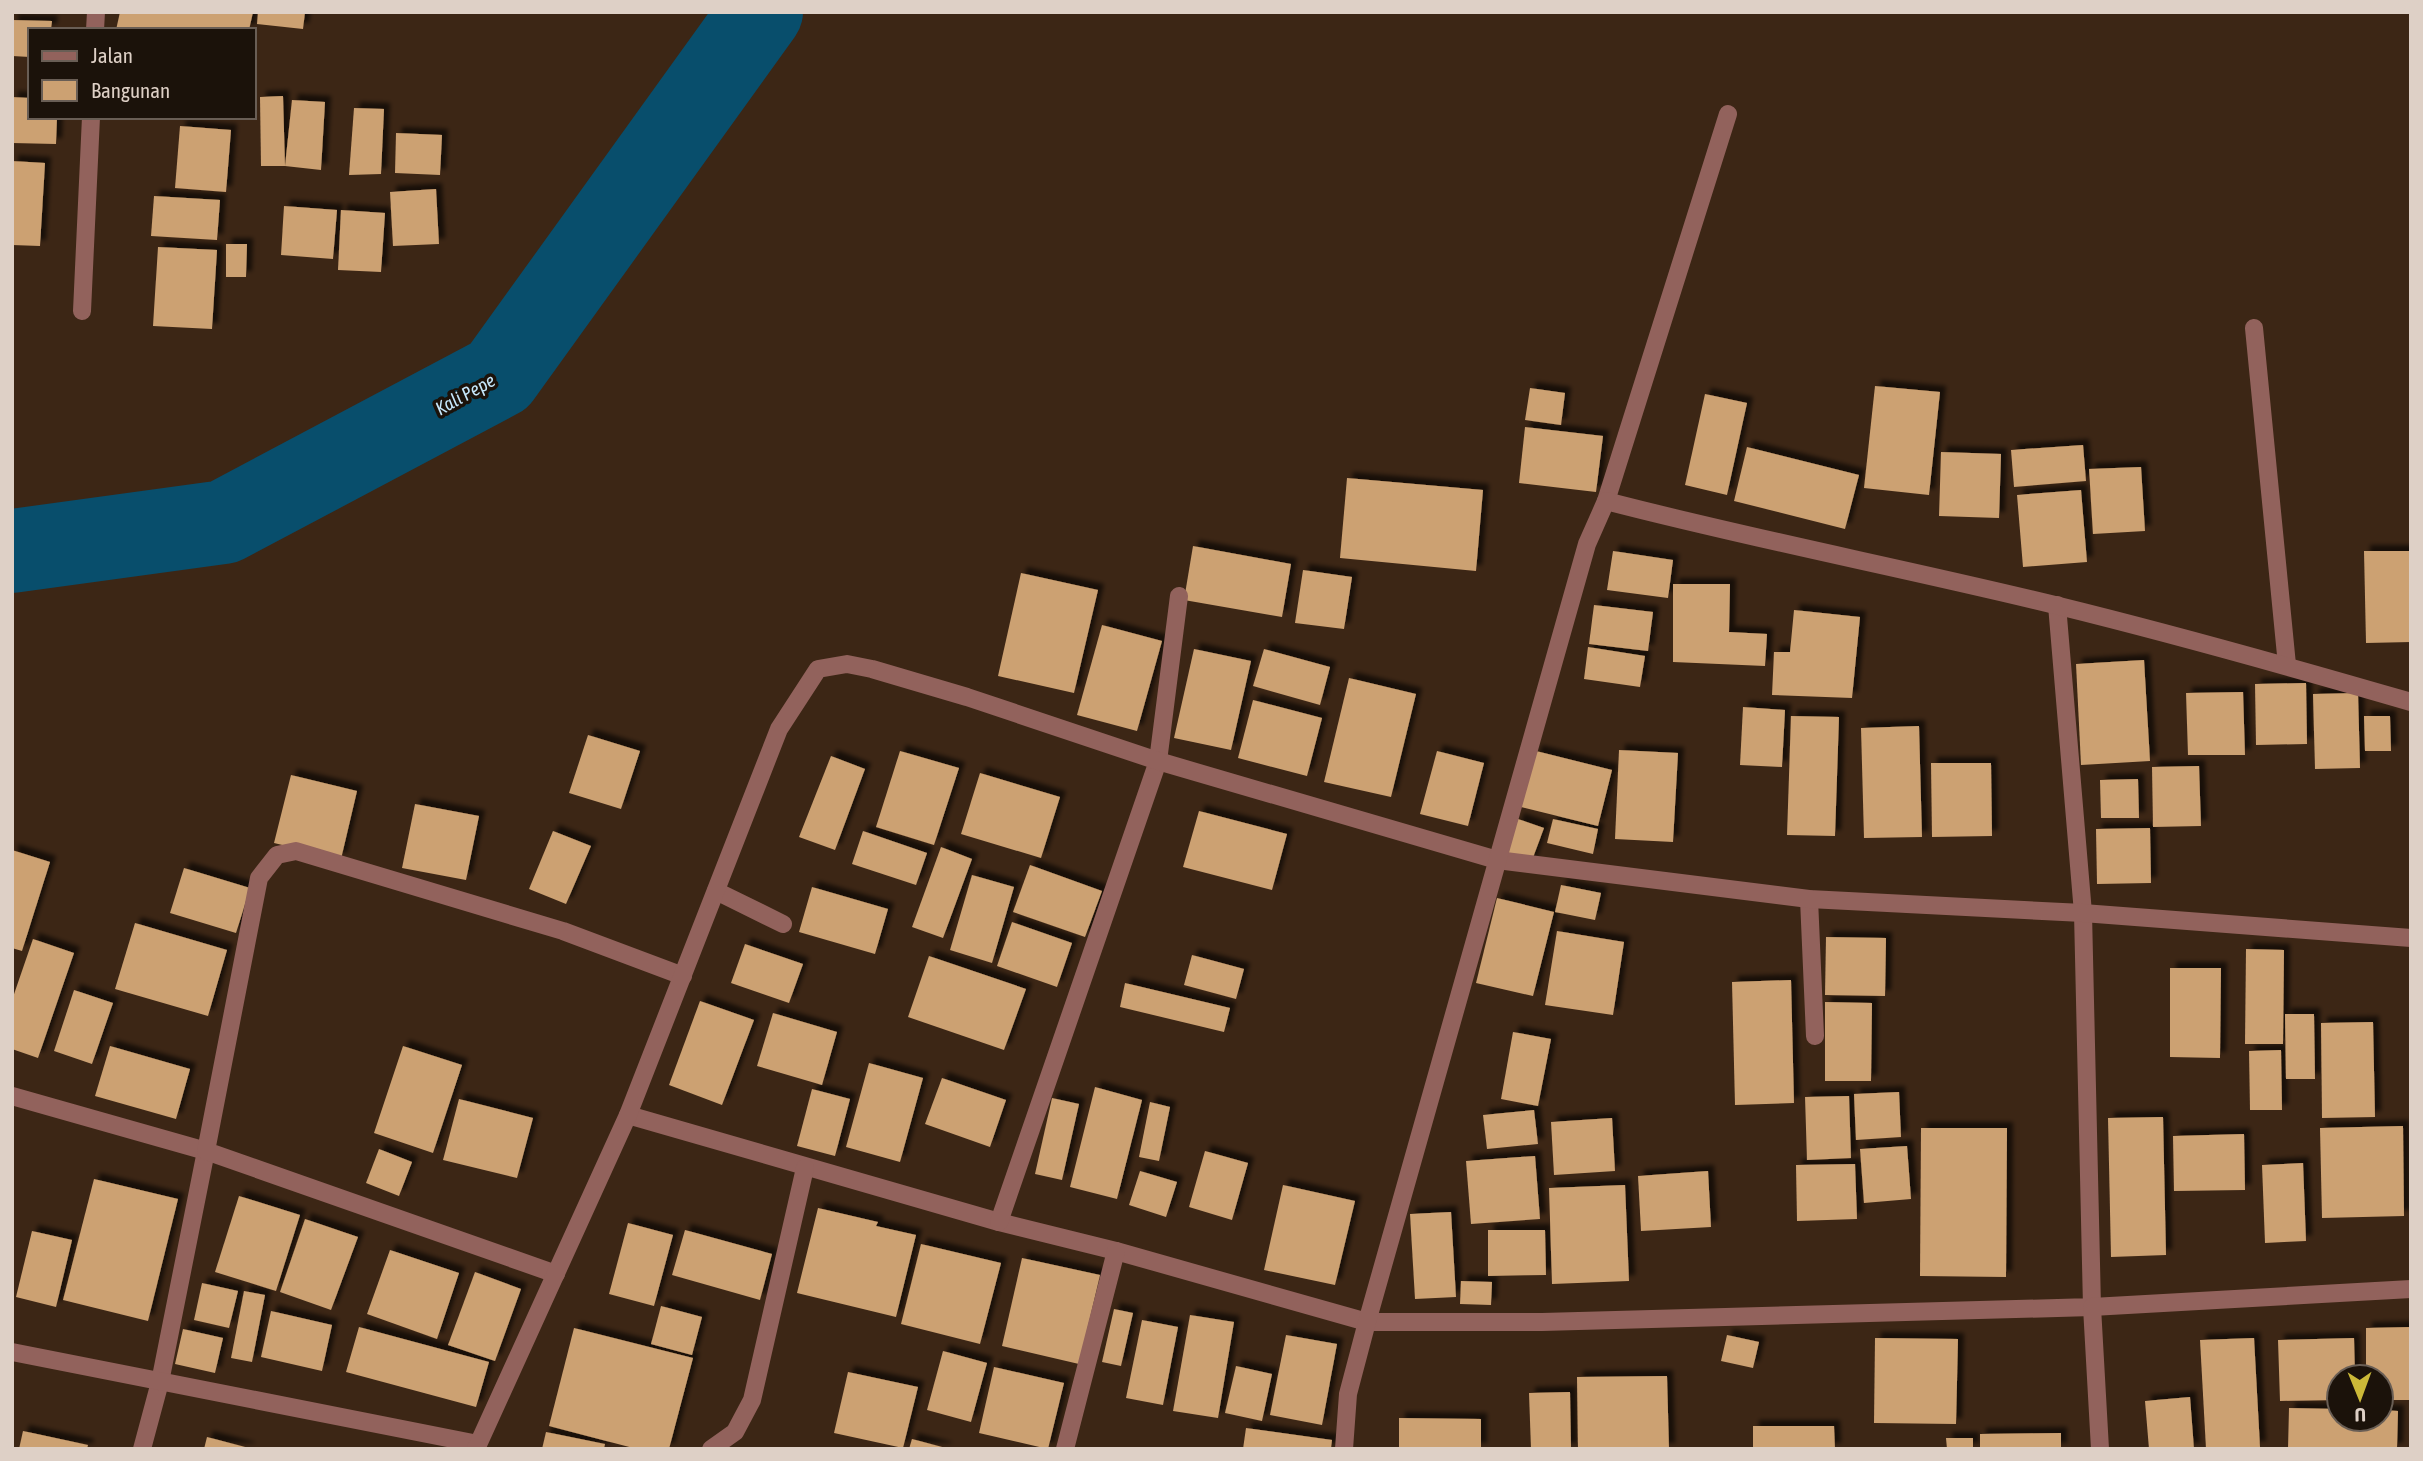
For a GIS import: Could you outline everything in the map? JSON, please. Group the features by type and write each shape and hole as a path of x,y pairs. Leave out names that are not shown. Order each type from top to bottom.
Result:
{"street":[{"path":"1344,1449 1348,1394 1367,1322 1587,544 1606,501 1728,114"},
{"path":"82,311 91,119"},
{"path":"2254,328 2287,665"},
{"path":"1606,501 1709,528 2057,605 2287,665 2411,702"},
{"path":"999,1222 1158,761 1179,596"},
{"path":"2057,605 2082,913 2092,1307 2100,1449"},
{"path":"12,1352 477,1447 628,1115 779,729 818,669 847,664 872,669 967,697 1158,761 1497,860 1809,899 2082,913 2411,938"},
{"path":"142,1449 160,1382 259,878 277,855 296,851 563,932 683,976"},
{"path":"716,891 783,924"},
{"path":"1809,899 1815,1036"},
{"path":"12,1096 205,1151 556,1274"},
{"path":"628,1115 805,1168 1367,1322 1542,1322 2092,1307 2411,1289"},
{"path":"711,1449 735,1432 752,1400 805,1168"},
{"path":"1065,1449 1115,1251"}],"building":[{"path":"120,12 253,12 249,28 116,28"},
{"path":"258,12 305,12 303,29 257,24"},
{"path":"12,20 52,21 51,28 28,28 28,57 12,56"},
{"path":"283,96 285,166 261,166 260,97"},
{"path":"12,97 28,98 28,119 57,119 56,144 12,143"},
{"path":"292,100 325,102 321,170 285,166"},
{"path":"354,108 384,109 381,174 349,175"},
{"path":"180,126 231,130 226,192 175,188"},
{"path":"396,133 442,135 440,175 395,173"},
{"path":"12,161 45,163 40,246 12,245"},
{"path":"436,189 439,244 393,246 390,192"},
{"path":"154,196 220,200 217,240 151,236"},
{"path":"284,206 337,210 333,259 281,255"},
{"path":"341,210 385,213 381,272 338,270"},
{"path":"226,244 247,244 246,277 226,277"},
{"path":"158,247 217,250 212,329 153,326"},
{"path":"1875,386 1940,392 1929,495 1864,488"},
{"path":"1530,388 1565,393 1561,425 1525,420"},
{"path":"1705,394 1747,403 1727,495 1685,485"},
{"path":"1525,427 1603,436 1596,492 1519,483"},
{"path":"2083,445 2086,481 2014,487 2011,450"},
{"path":"1747,447 1859,475 1845,529 1734,501"},
{"path":"1941,452 2001,454 1999,518 1939,516"},
{"path":"2141,467 2145,531 2093,534 2089,469"},
{"path":"1347,478 1483,490 1476,571 1340,558"},
{"path":"2081,490 2087,562 2023,567 2017,495"},
{"path":"1193,546 1291,564 1282,617 1184,600"},
{"path":"1613,551 1673,560 1668,598 1607,590"},
{"path":"2364,551 2411,551 2411,642 2366,643"},
{"path":"1303,570 1352,577 1344,629 1295,623"},
{"path":"1021,573 1098,590 1074,693 998,676"},
{"path":"1673,584 1730,584 1729,632 1767,634 1765,666 1673,662"},
{"path":"1594,605 1653,612 1648,651 1589,644"},
{"path":"1794,610 1860,617 1852,698 1772,695 1774,652 1790,652"},
{"path":"1102,625 1162,641 1137,731 1077,715"},
{"path":"1588,647 1645,656 1640,687 1584,679"},
{"path":"1194,649 1251,661 1231,750 1174,738"},
{"path":"1264,649 1330,667 1320,705 1253,686"},
{"path":"2144,660 2150,761 2081,765 2076,664"},
{"path":"1349,678 1416,694 1391,797 1324,782"},
{"path":"2306,683 2307,744 2256,745 2255,684"},
{"path":"2243,692 2245,755 2188,755 2186,693"},
{"path":"2358,693 2360,768 2315,769 2313,694"},
{"path":"1253,700 1322,718 1307,776 1238,758"},
{"path":"1743,707 1785,710 1782,767 1740,765"},
{"path":"1791,716 1839,717 1835,836 1787,835"},
{"path":"2364,716 2390,716 2391,751 2365,751"},
{"path":"1919,726 1922,837 1864,838 1861,728"},
{"path":"588,735 640,751 621,809 569,793"},
{"path":"1619,750 1678,753 1673,842 1615,839"},
{"path":"900,751 959,768 934,845 876,827"},
{"path":"1437,751 1484,763 1468,826 1420,814"},
{"path":"1536,751 1612,770 1598,826 1521,807"},
{"path":"831,756 865,769 835,850 799,837"},
{"path":"1931,763 1991,763 1992,836 1932,837"},
{"path":"2199,766 2201,826 2153,827 2152,767"},
{"path":"980,773 1060,797 1041,858 961,834"},
{"path":"291,775 357,791 341,859 274,843"},
{"path":"2138,779 2139,818 2101,818 2100,780"},
{"path":"415,804 479,816 466,880 402,868"},
{"path":"1199,811 1287,834 1272,890 1183,867"},
{"path":"1518,819 1544,828 1531,863 1506,854"},
{"path":"1553,819 1598,829 1593,854 1547,843"},
{"path":"2150,828 2151,883 2097,884 2096,829"},
{"path":"553,831 591,846 566,904 529,889"},
{"path":"863,831 927,853 916,885 852,864"},
{"path":"941,847 972,859 943,938 912,927"},
{"path":"12,850 50,862 22,951 12,948"},
{"path":"1030,865 1102,891 1085,937 1013,912"},
{"path":"184,868 250,888 236,933 170,913"},
{"path":"972,875 1014,887 992,963 950,950"},
{"path":"1561,885 1601,893 1595,920 1555,912"},
{"path":"812,887 888,909 875,954 799,932"},
{"path":"1497,898 1554,912 1533,996 1476,983"},
{"path":"1012,922 1072,943 1057,987 997,966"},
{"path":"135,923 227,950 208,1016 115,989"},
{"path":"1557,931 1624,942 1613,1015 1545,1005"},
{"path":"1826,937 1886,938 1885,996 1825,995"},
{"path":"33,939 74,953 38,1058 12,1049 12,1000"},
{"path":"745,944 803,964 789,1003 731,983"},
{"path":"2246,949 2284,950 2283,1044 2245,1044"},
{"path":"1192,955 1244,969 1236,999 1184,985"},
{"path":"929,956 1026,989 1004,1050 908,1017"},
{"path":"2170,968 2221,968 2220,1058 2170,1057"},
{"path":"1791,980 1794,1103 1735,1105 1732,982"},
{"path":"1125,983 1230,1008 1224,1032 1120,1007"},
{"path":"74,990 113,1003 92,1064 54,1051"},
{"path":"700,1001 754,1020 722,1105 669,1085"},
{"path":"1825,1002 1872,1003 1871,1081 1825,1081"},
{"path":"773,1013 837,1032 822,1085 757,1066"},
{"path":"2285,1014 2314,1014 2315,1079 2286,1079"},
{"path":"2373,1022 2375,1117 2322,1118 2321,1023"},
{"path":"1513,1032 1551,1039 1538,1106 1501,1099"},
{"path":"110,1046 190,1069 176,1119 95,1096"},
{"path":"403,1046 462,1065 433,1153 374,1133"},
{"path":"2281,1050 2282,1110 2250,1110 2249,1051"},
{"path":"869,1063 923,1078 900,1162 846,1147"},
{"path":"942,1078 1006,1100 990,1147 925,1124"},
{"path":"1095,1087 1142,1100 1117,1199 1070,1187"},
{"path":"812,1089 850,1099 835,1156 797,1146"},
{"path":"1899,1092 1901,1137 1856,1140 1854,1094"},
{"path":"1849,1096 1851,1158 1807,1160 1805,1097"},
{"path":"1052,1098 1079,1104 1062,1180 1035,1174"},
{"path":"459,1099 533,1118 517,1178 443,1160"},
{"path":"1150,1102 1170,1107 1159,1161 1139,1157"},
{"path":"1534,1110 1538,1144 1487,1149 1483,1115"},
{"path":"2163,1117 2166,1255 2111,1257 2108,1118"},
{"path":"1612,1118 1615,1171 1554,1175 1551,1122"},
{"path":"2403,1126 2404,1216 2322,1218 2320,1128"},
{"path":"1921,1128 2007,1128 2006,1277 1920,1276"},
{"path":"2244,1134 2245,1190 2174,1191 2173,1136"},
{"path":"1907,1146 1911,1199 1864,1203 1860,1149"},
{"path":"379,1149 412,1162 399,1196 366,1183"},
{"path":"1205,1151 1248,1163 1232,1220 1189,1207"},
{"path":"1535,1156 1540,1219 1471,1224 1466,1161"},
{"path":"2303,1163 2306,1241 2265,1243 2262,1165"},
{"path":"1855,1164 1857,1219 1797,1221 1796,1165"},
{"path":"1140,1171 1177,1182 1166,1217 1129,1205"},
{"path":"1708,1171 1711,1227 1641,1231 1638,1176"},
{"path":"94,1179 178,1199 148,1321 63,1300"},
{"path":"1283,1185 1355,1201 1335,1285 1264,1270"},
{"path":"1625,1185 1629,1281 1552,1284 1549,1188"},
{"path":"239,1196 300,1215 276,1291 215,1272"},
{"path":"818,1208 878,1222 876,1226 916,1235 896,1317 797,1293"},
{"path":"1451,1212 1456,1297 1415,1299 1410,1214"},
{"path":"305,1219 358,1237 331,1310 280,1292"},
{"path":"628,1223 673,1235 654,1306 609,1294"},
{"path":"685,1230 772,1254 760,1300 672,1275"},
{"path":"1488,1230 1545,1230 1546,1275 1488,1276"},
{"path":"32,1231 72,1240 56,1307 16,1297"},
{"path":"921,1244 1001,1263 980,1344 901,1324"},
{"path":"390,1250 459,1273 437,1339 367,1314"},
{"path":"1022,1258 1100,1275 1079,1364 1002,1346"},
{"path":"475,1272 521,1289 495,1361 448,1345"},
{"path":"1461,1281 1492,1282 1491,1305 1460,1304"},
{"path":"202,1283 238,1291 229,1328 194,1320"},
{"path":"244,1291 265,1295 252,1362 231,1358"},
{"path":"661,1306 702,1317 692,1355 651,1344"},
{"path":"1114,1309 1133,1313 1121,1366 1102,1362"},
{"path":"271,1311 332,1325 322,1371 261,1357"},
{"path":"1190,1315 1234,1322 1218,1418 1173,1411"},
{"path":"1142,1320 1178,1327 1163,1405 1126,1398"},
{"path":"359,1327 489,1362 476,1407 346,1372"},
{"path":"2411,1327 2411,1400 2395,1400 2395,1363 2366,1363 2366,1328"},
{"path":"574,1328 693,1358 669,1449 637,1449 549,1426"},
{"path":"183,1329 223,1338 215,1373 175,1364"},
{"path":"1286,1335 1337,1344 1322,1425 1270,1415"},
{"path":"1727,1335 1759,1342 1753,1368 1721,1361"},
{"path":"1875,1338 1958,1339 1956,1424 1874,1423"},
{"path":"2254,1338 2260,1447 2206,1449 2200,1340"},
{"path":"2354,1338 2355,1363 2325,1363 2325,1400 2280,1401 2278,1340"},
{"path":"943,1351 987,1363 971,1422 927,1410"},
{"path":"1236,1366 1272,1374 1262,1421 1225,1413"},
{"path":"994,1367 1064,1383 1048,1449 979,1433"},
{"path":"848,1372 918,1387 903,1448 834,1433"},
{"path":"1667,1376 1669,1449 1578,1449 1577,1377"},
{"path":"1570,1392 1571,1449 1531,1449 1529,1393"},
{"path":"2190,1397 2194,1449 2149,1449 2145,1401"},
{"path":"2289,1408 2325,1409 2325,1433 2395,1433 2395,1411 2398,1411 2397,1449 2288,1449"},
{"path":"1399,1418 1481,1419 1481,1449 1399,1449"},
{"path":"1753,1426 1834,1426 1835,1449 1753,1449"},
{"path":"1246,1428 1332,1440 1331,1449 1243,1449"},
{"path":"23,1431 88,1445 87,1449 19,1449"},
{"path":"546,1432 605,1444 604,1449 542,1449"},
{"path":"2061,1433 2061,1449 1980,1449 1980,1434"},
{"path":"207,1437 249,1448 204,1449"},
{"path":"1946,1438 1973,1438 1973,1449 1947,1449"},
{"path":"912,1439 946,1448 946,1449 909,1449"}],"waterway":[{"name":"Kali Pepe","path":"12,551 224,522 499,376 761,12"}]}
